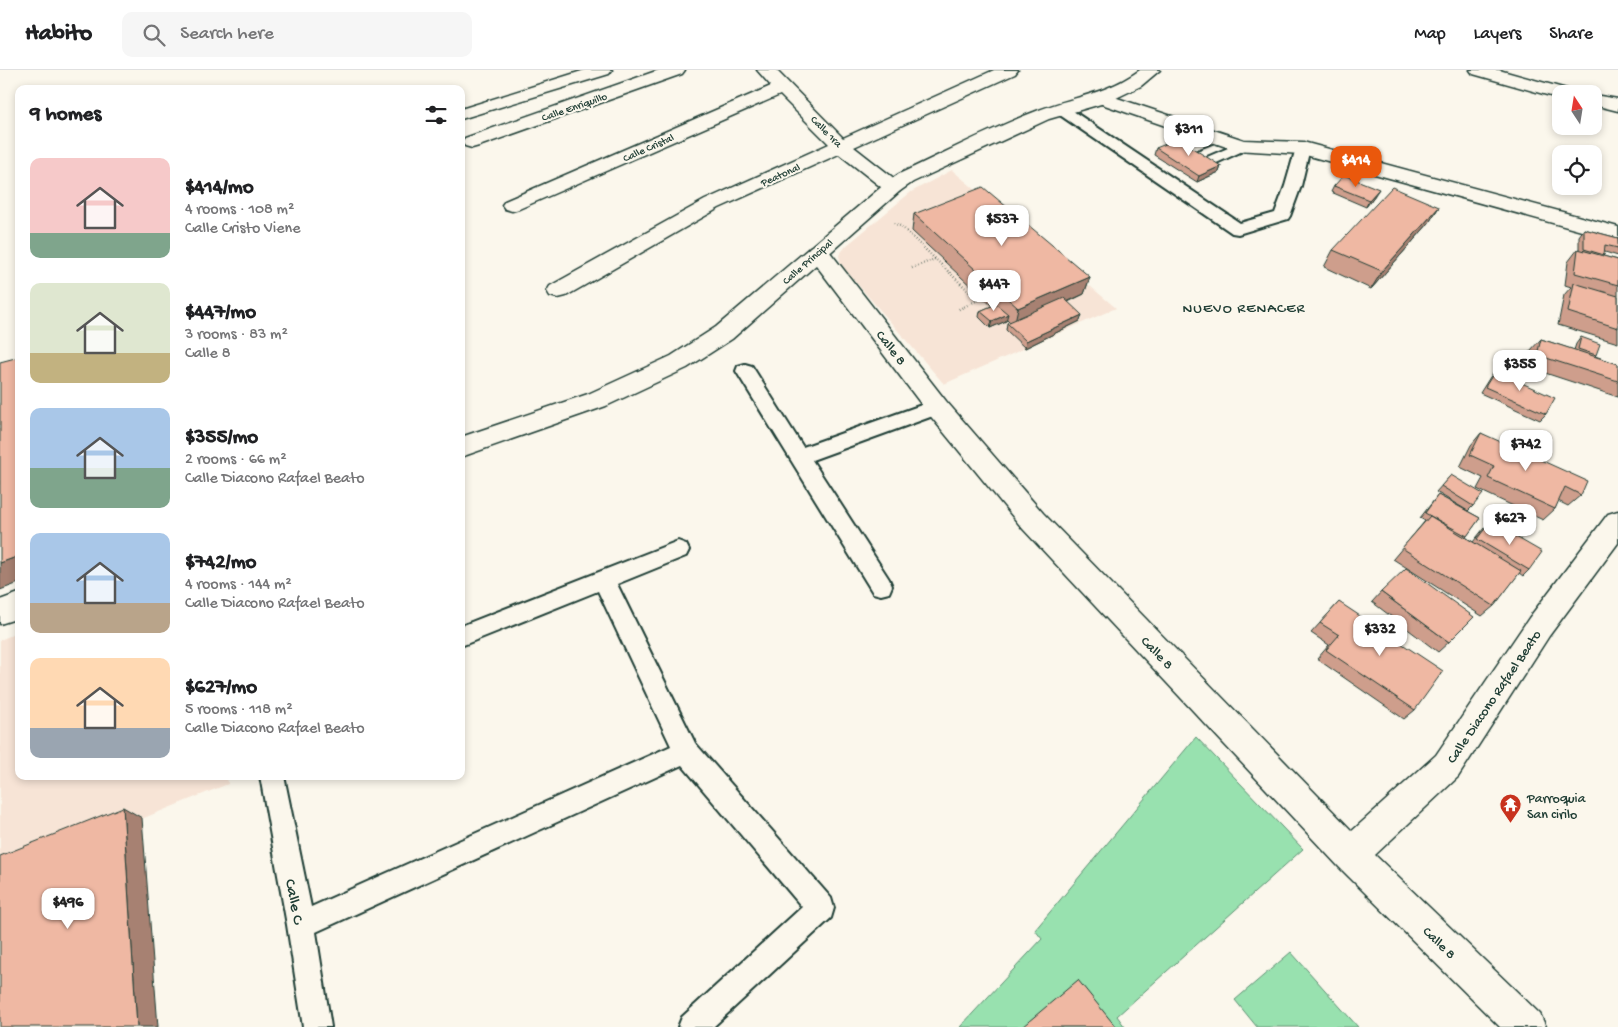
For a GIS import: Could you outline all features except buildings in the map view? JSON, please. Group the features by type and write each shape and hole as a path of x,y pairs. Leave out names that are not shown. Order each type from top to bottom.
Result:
{"street":[{"path":"465,114 602,70"},
{"name":"Calle Enriquillo","path":"472,142 676,70"},
{"name":"Calle 1ra","path":"766,70 842,147 893,187"},
{"name":"Peatonal","path":"558,291 712,204 842,147 1009,70"},
{"name":"Calle Principal","path":"465,446 597,400 679,362 724,333 867,209 906,178 1042,115 1102,98 1135,82 1151,70"},
{"path":"1479,70 1552,91"},
{"name":"Calle Cristal","path":"512,205 783,87"},
{"path":"1102,98 1242,146 1302,148 1618,234"},
{"path":"1602,102 1618,105"},
{"name":"Calle 8","path":"818,252 937,407 1033,521 1351,855 1527,1027"},
{"name":"Calle Diacono Rafael Beato","path":"1351,855 1447,766 1539,627 1618,522"},
{"path":"0,612 15,606"}],"lane":[{"path":"1062,110 1238,229 1282,216 1293,186 1302,148"},
{"path":"1184,150 1215,137"},
{"path":"1205,164 1242,146"},
{"path":"1146,167 1163,160"},
{"path":"1167,181 1183,174"},
{"path":"745,371 881,586"},
{"path":"800,456 937,407"},
{"path":"465,634 678,550"},
{"path":"604,580 686,750 821,908 692,1027"},
{"path":"301,925 686,750"},
{"name":"Calle C","path":"273,780 301,925 317,1027"}],"path":[{"path":"867,209 902,227 978,300 957,310"},
{"path":"912,268 935,259"}],"shaded area":[{"path":"952,170 1116,308 944,384 841,265 839,255 846,246 911,192"},
{"path":"15,634 15,780 228,780 228,784 0,876 0,640"}],"green space":[{"path":"1196,737 1303,849 1117,1016 1125,1027 960,1027 1042,939 1035,930"},
{"path":"1291,952 1358,1027 1257,1027 1235,1000"}],"place":[{"name":"Parroquia San cirilo","path":"1511,824"}],"district":[{"name":"NUEVO RENACER","path":"1244,307"}]}
